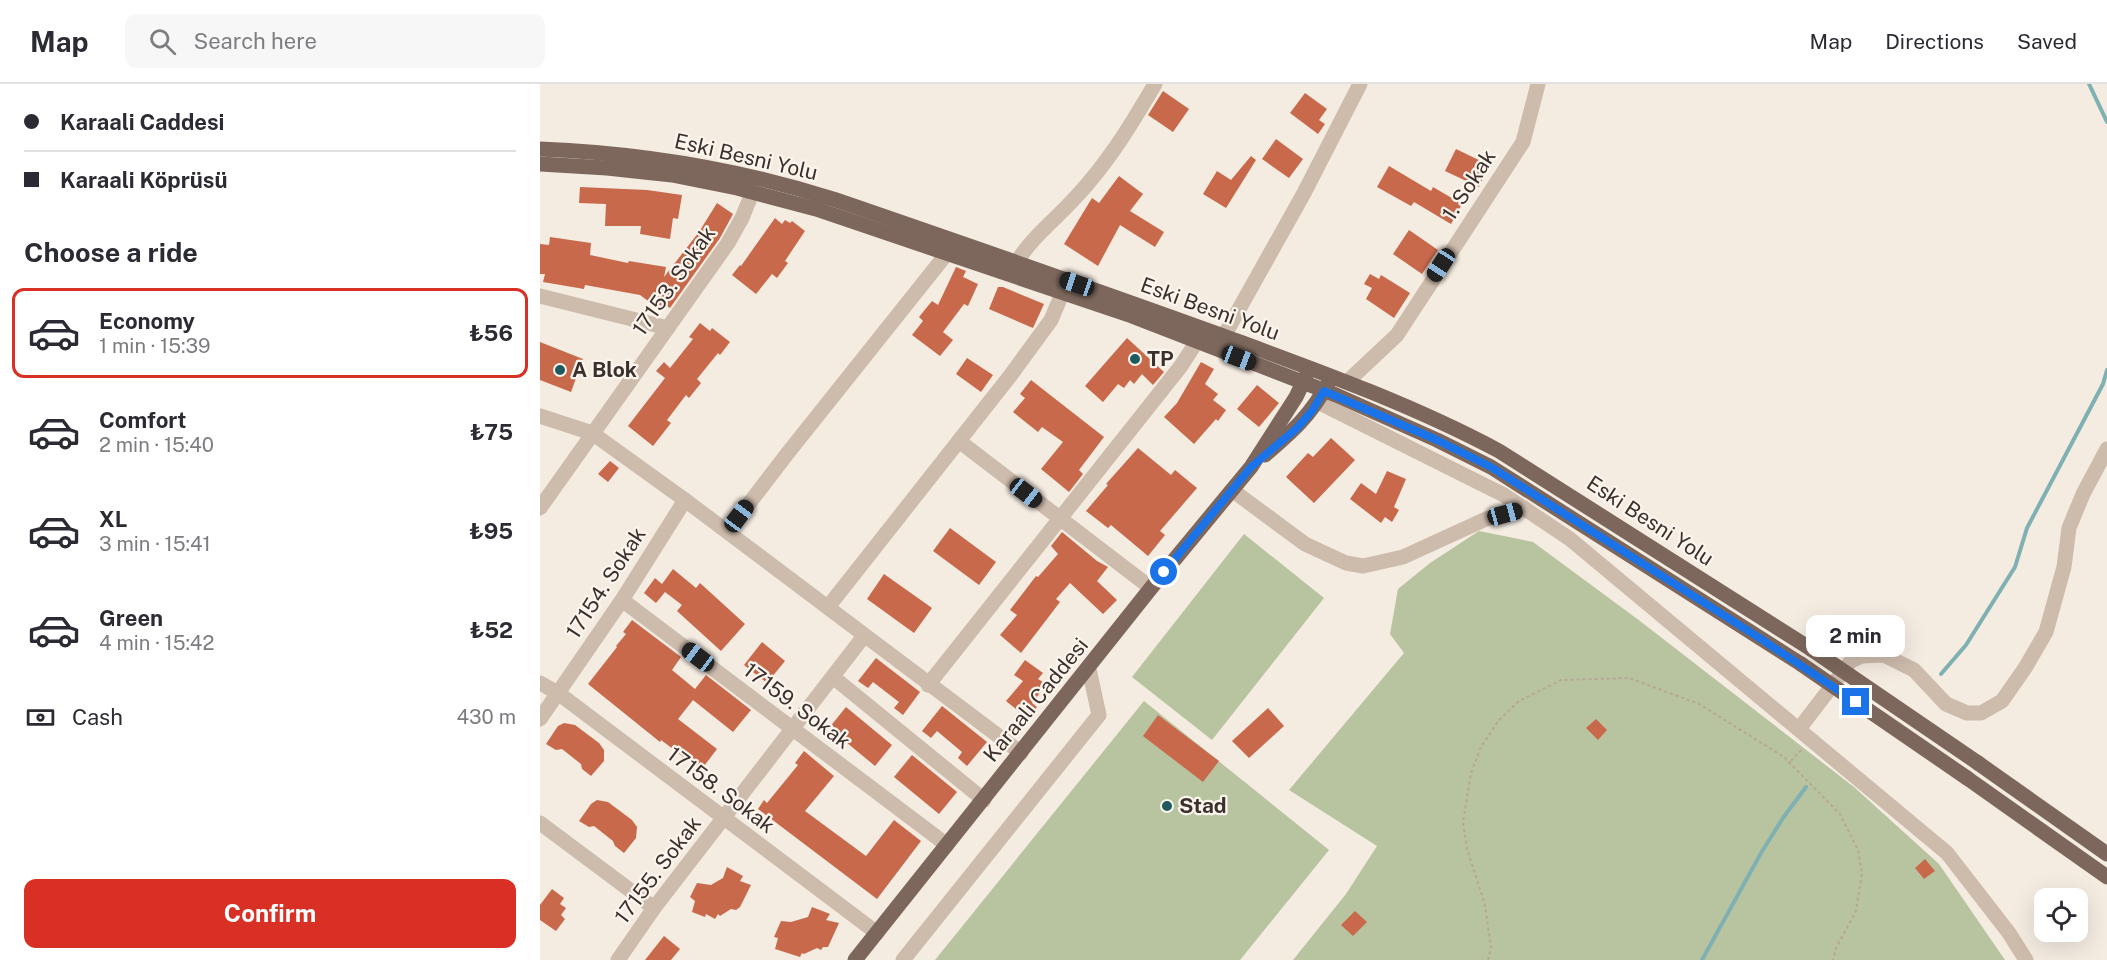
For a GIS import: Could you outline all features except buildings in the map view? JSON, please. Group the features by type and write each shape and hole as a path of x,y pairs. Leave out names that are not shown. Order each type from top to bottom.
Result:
{"main road":[{"name":"Eski Besni Yolu","path":"540,149 625,154 691,163 748,175 836,200 1310,367 1444,423 1499,451 1811,649 2107,854"},
{"name":"Eski Besni Yolu","path":"540,164 640,171 696,180 816,209 1132,316 1303,383 1321,396 1437,440 1491,467 1801,664 1968,778 2107,877"},
{"path":"1251,467 1296,397 1310,367"},
{"path":"1251,467 1297,428 1333,376"},
{"name":"Karaali Caddesi","path":"855,960 1089,669 1151,588 1251,467"}],"street":[{"path":"1016,262 1027,246 1075,199 1106,162 1155,84"},
{"path":"1224,336 1304,193 1360,84"},
{"name":"1. Sokak","path":"1347,382 1397,335 1523,142 1538,84"},
{"name":"17153. Sokak","path":"540,508 728,243 753,192"},
{"path":"728,531 948,252"},
{"path":"828,607 1051,320 1062,294"},
{"path":"540,296 668,328"},
{"path":"928,685 1181,366 1197,341"},
{"path":"1321,396 1504,495 1570,539 1947,854 2009,933 2026,960"},
{"path":"540,416 592,433 728,531 928,685 1021,753"},
{"path":"959,441 1151,588"},
{"path":"1799,729 1851,661 1862,656 1884,654 1914,670 1946,704 1967,713 1982,713 2002,701 2046,632 2064,567 2068,528 2107,449"},
{"path":"1232,490 1305,544 1346,563 1363,566 1403,557 1486,519 1524,508"},
{"name":"17154. Sokak","path":"540,719 622,600 685,500"},
{"name":"17159. Sokak","path":"622,600 947,845"},
{"name":"17155. Sokak","path":"618,960 654,908 864,636"},
{"path":"903,960 1099,715 1089,669"},
{"path":"833,677 984,800"},
{"name":"17158. Sokak","path":"540,683 558,693 877,933"},
{"path":"540,823 654,908"}],"path":[{"path":"1488,960 1491,948 1485,905 1467,849 1464,822 1471,773 1481,747 1499,720 1519,701 1561,680 1629,678 1699,704 1784,757 1840,814 1858,850 1862,873 1856,911 1836,948 1833,960"}],"green space":[{"path":"1479,531 1533,542 1640,621 1854,787 1939,864 2005,960 1293,960 1346,894 1377,846 1289,790 1404,653 1390,634 1398,589 1430,563"},
{"path":"1244,534 1324,598 1212,740 1132,677"},
{"name":"Stad","path":"1144,701 1329,850 1240,960 935,960"}],"waterway":[{"path":"2089,84 2107,122"},
{"path":"1941,674 1966,645 2015,567 2027,528 2103,384 2107,370"},
{"path":"1702,960 1761,853 1806,787"}],"place":[{"name":"TP","path":"1135,359"},
{"name":"A Blok","path":"560,370"},
{"name":"Stad","path":"1167,806"}],"route":[{"path":"1164,572 1251,467 1297,428 1312,411 1324,391 1437,440 1491,467 1801,664 1856,702"}]}
